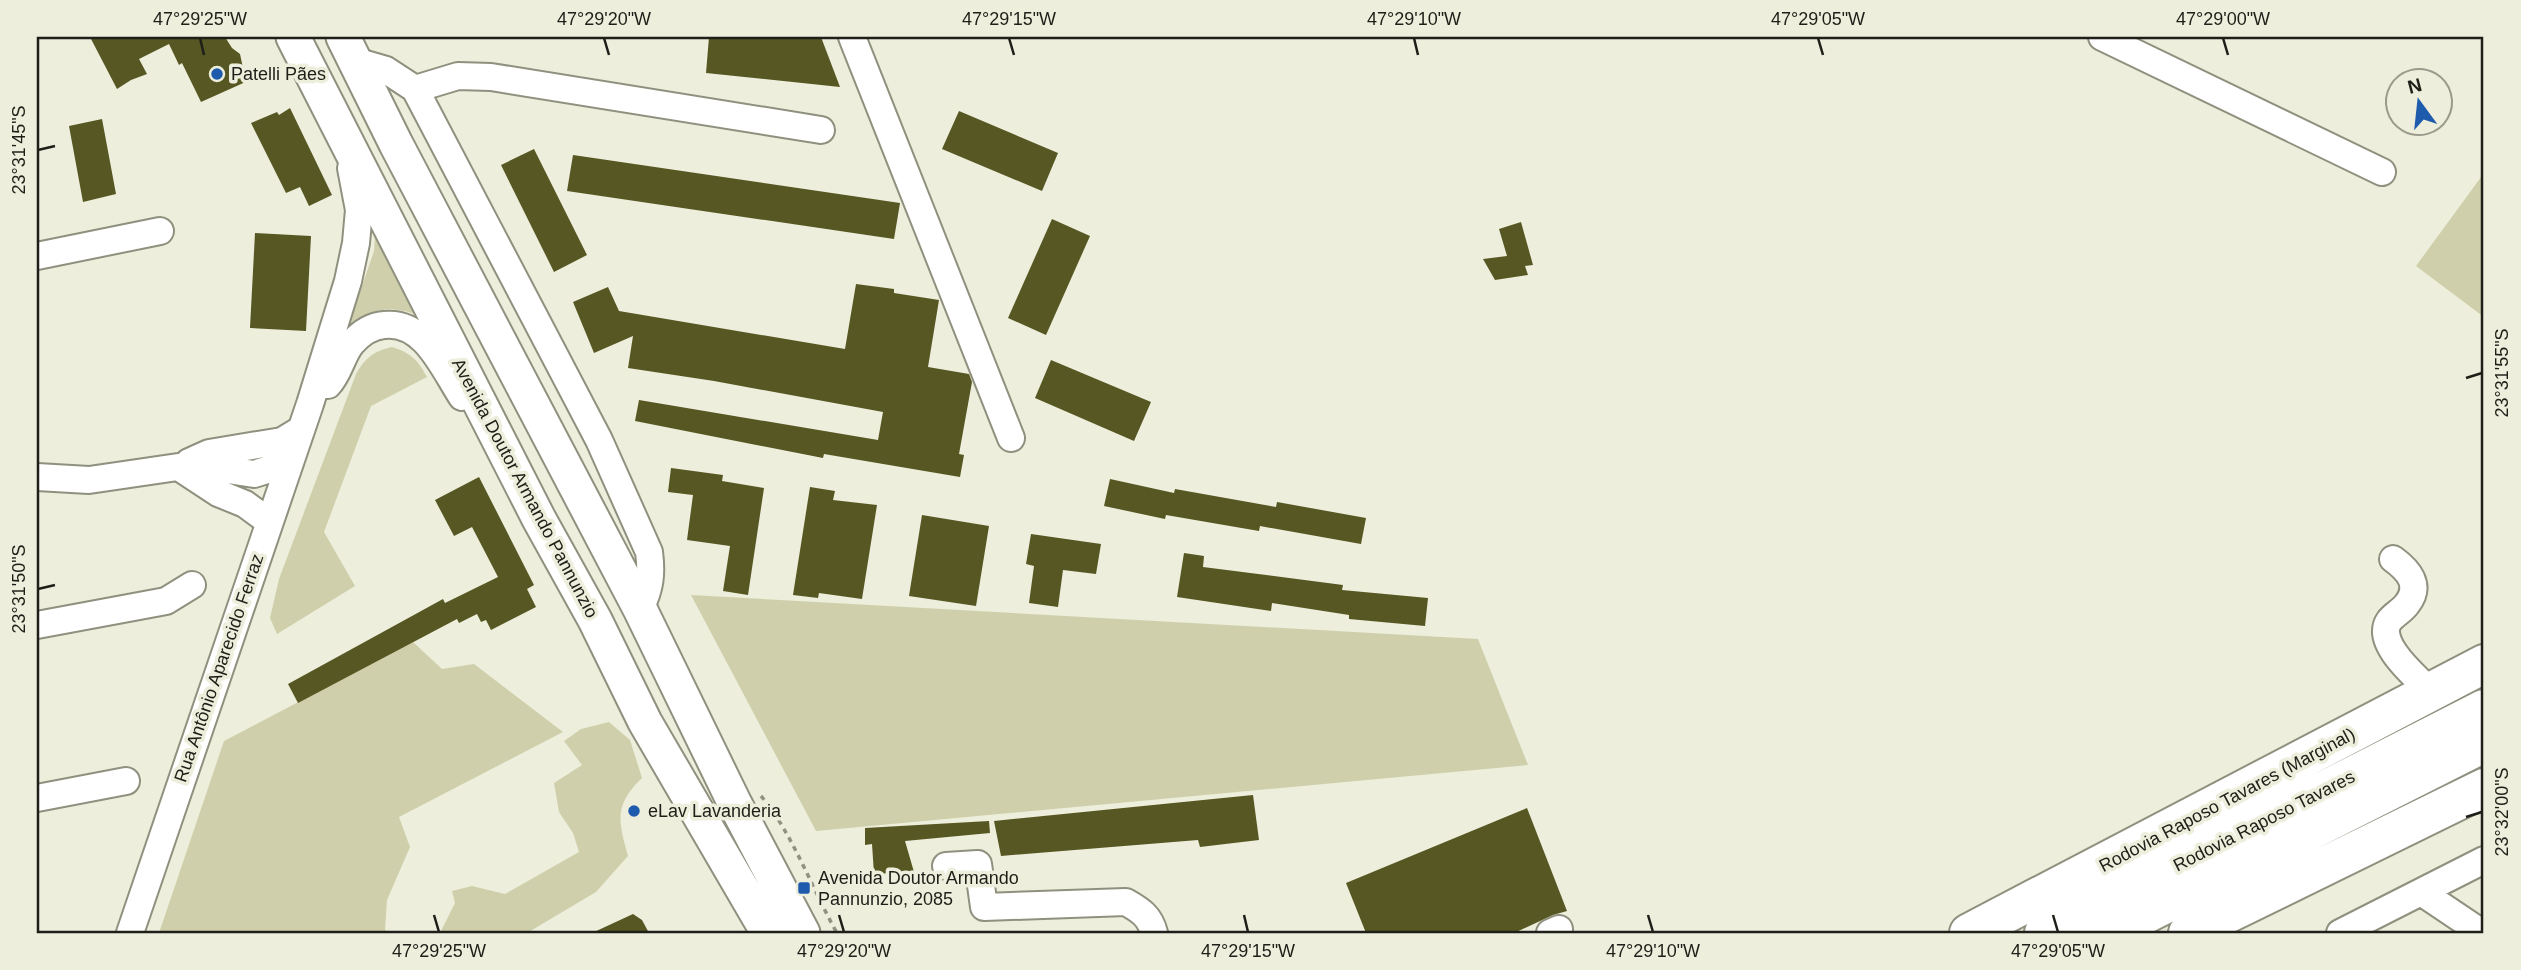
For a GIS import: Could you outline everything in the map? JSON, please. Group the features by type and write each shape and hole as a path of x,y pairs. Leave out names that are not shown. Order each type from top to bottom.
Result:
{"highway":[{"name":"Rodovia Raposo Tavares (Marginal)","path":"1969,933 2484,664"},
{"name":"Rodovia Raposo Tavares","path":"2044,933 2484,709"},
{"name":"Rodovia Raposo Tavares","path":"2108,933 2484,743"},
{"path":"2188,933 2484,788"},
{"path":"1946,933 2008,914"}],"main road":[{"name":"Avenida Doutor Armando Pannunzio","path":"293,37 634,701 768,933"},
{"path":"349,49 657,641 735,804 803,933"},
{"path":"612,656 645,657 652,653 657,641"},
{"path":"634,701 653,685 666,682 678,686"}],"street":[{"path":"852,37 1010,438"},
{"path":"2102,37 2382,172"},
{"path":"349,49 415,89 599,440 649,552 652,570 649,590 640,609"},
{"path":"415,89 458,76 491,77 821,131"},
{"name":"Rua Antônio Aparecido Ferraz","path":"130,933 310,404 348,281 359,210 344,135"},
{"path":"37,256 160,231"},
{"name":"Rua Antônio Aparecido Ferraz","path":"310,404 332,381 350,346 359,336 379,326 391,324 411,329 428,345 540,519"},
{"path":"178,467 209,453 282,441 300,430"},
{"path":"37,477 89,480 178,467 254,474 289,463"},
{"path":"178,467 218,481 271,513"},
{"path":"2393,559 2409,571 2413,587 2408,604 2390,618 2386,633 2393,650 2432,693"},
{"path":"37,625 166,601 192,585"},
{"path":"37,798 126,781"},
{"path":"711,835 735,804"},
{"path":"2340,933 2484,860"},
{"path":"946,866 978,864 984,907 1126,902 1143,912 1152,924 1154,933"},
{"path":"2421,892 2482,933"}],"green space":[{"path":"2484,173 2484,317 2416,266"},
{"path":"375,236 386,238 420,316 399,310 381,310 347,330 374,251"},
{"path":"392,347 413,358 427,377 371,406 324,532 355,586 277,634 270,618 279,579 356,374 371,356"},
{"path":"691,595 1478,639 1528,765 816,831"},
{"path":"413,642 442,669 474,664 563,732 399,817 410,847 387,900 385,930 391,933 159,933 224,741"},
{"path":"609,722 630,740 642,778 627,797 621,814 628,856 596,892 527,933 440,933 455,903 452,891 472,886 505,894 579,852 573,833 559,812 554,783 582,765 564,741 581,729"}],"building":[{"path":"90,37 225,37 240,54 243,68 250,80 201,102 182,63 179,65 169,44 139,59 147,74 117,89"},
{"path":"709,37 821,37 840,87 706,73"},
{"path":"290,108 332,195 309,206 300,187 286,193 251,123 277,112 279,115"},
{"path":"959,111 1058,153 1042,191 942,149"},
{"path":"102,119 116,194 83,202 69,126"},
{"path":"534,149 587,255 554,272 501,165"},
{"path":"573,155 900,203 894,239 567,191"},
{"path":"1052,219 1090,236 1046,335 1008,318"},
{"path":"1521,222 1533,265 1525,266 1528,275 1495,280 1483,259 1507,256 1499,229"},
{"path":"255,233 311,236 306,331 250,328"},
{"path":"856,284 894,289 894,293 939,300 928,367 969,374 972,382 959,454 964,455 960,477 824,454 823,458 635,421 639,400 878,440 883,412 628,368 633,336 594,353 573,302 608,287 619,311 845,349"},
{"path":"1051,360 1151,402 1134,441 1035,398"},
{"path":"671,468 723,475 722,481 764,488 748,595 723,591 730,546 687,540 693,495 668,492"},
{"path":"479,477 534,585 527,589 536,607 491,630 486,620 481,622 477,614 459,623 457,619 298,703 288,684 443,599 445,603 498,577 472,527 454,536 435,500"},
{"path":"1110,479 1174,493 1175,489 1276,507 1277,502 1366,518 1361,544 1260,526 1259,531 1166,515 1165,519 1104,506"},
{"path":"810,487 835,491 833,500 877,505 862,599 819,593 818,598 793,595"},
{"path":"922,515 989,526 976,606 909,596"},
{"path":"1031,534 1101,544 1096,574 1063,570 1058,607 1029,603 1034,566 1026,564"},
{"path":"1184,553 1204,556 1203,567 1343,585 1342,590 1428,598 1425,626 1349,619 1349,615 1272,603 1271,611 1177,597"},
{"path":"1253,795 1259,840 1200,847 1198,840 1001,856 994,821"},
{"path":"1527,808 1567,911 1514,933 1366,933 1346,883"},
{"path":"989,821 990,833 905,841 914,872 874,874 872,844 865,845 865,828"},
{"path":"633,914 642,920 649,933 592,933"}],"place":[{"name":"Patelli Pães","path":"217,74"},
{"name":"eLav Lavanderia","path":"634,811"},
{"name":"Avenida Doutor Armando Pannunzio, 2085","path":"804,888"}]}
